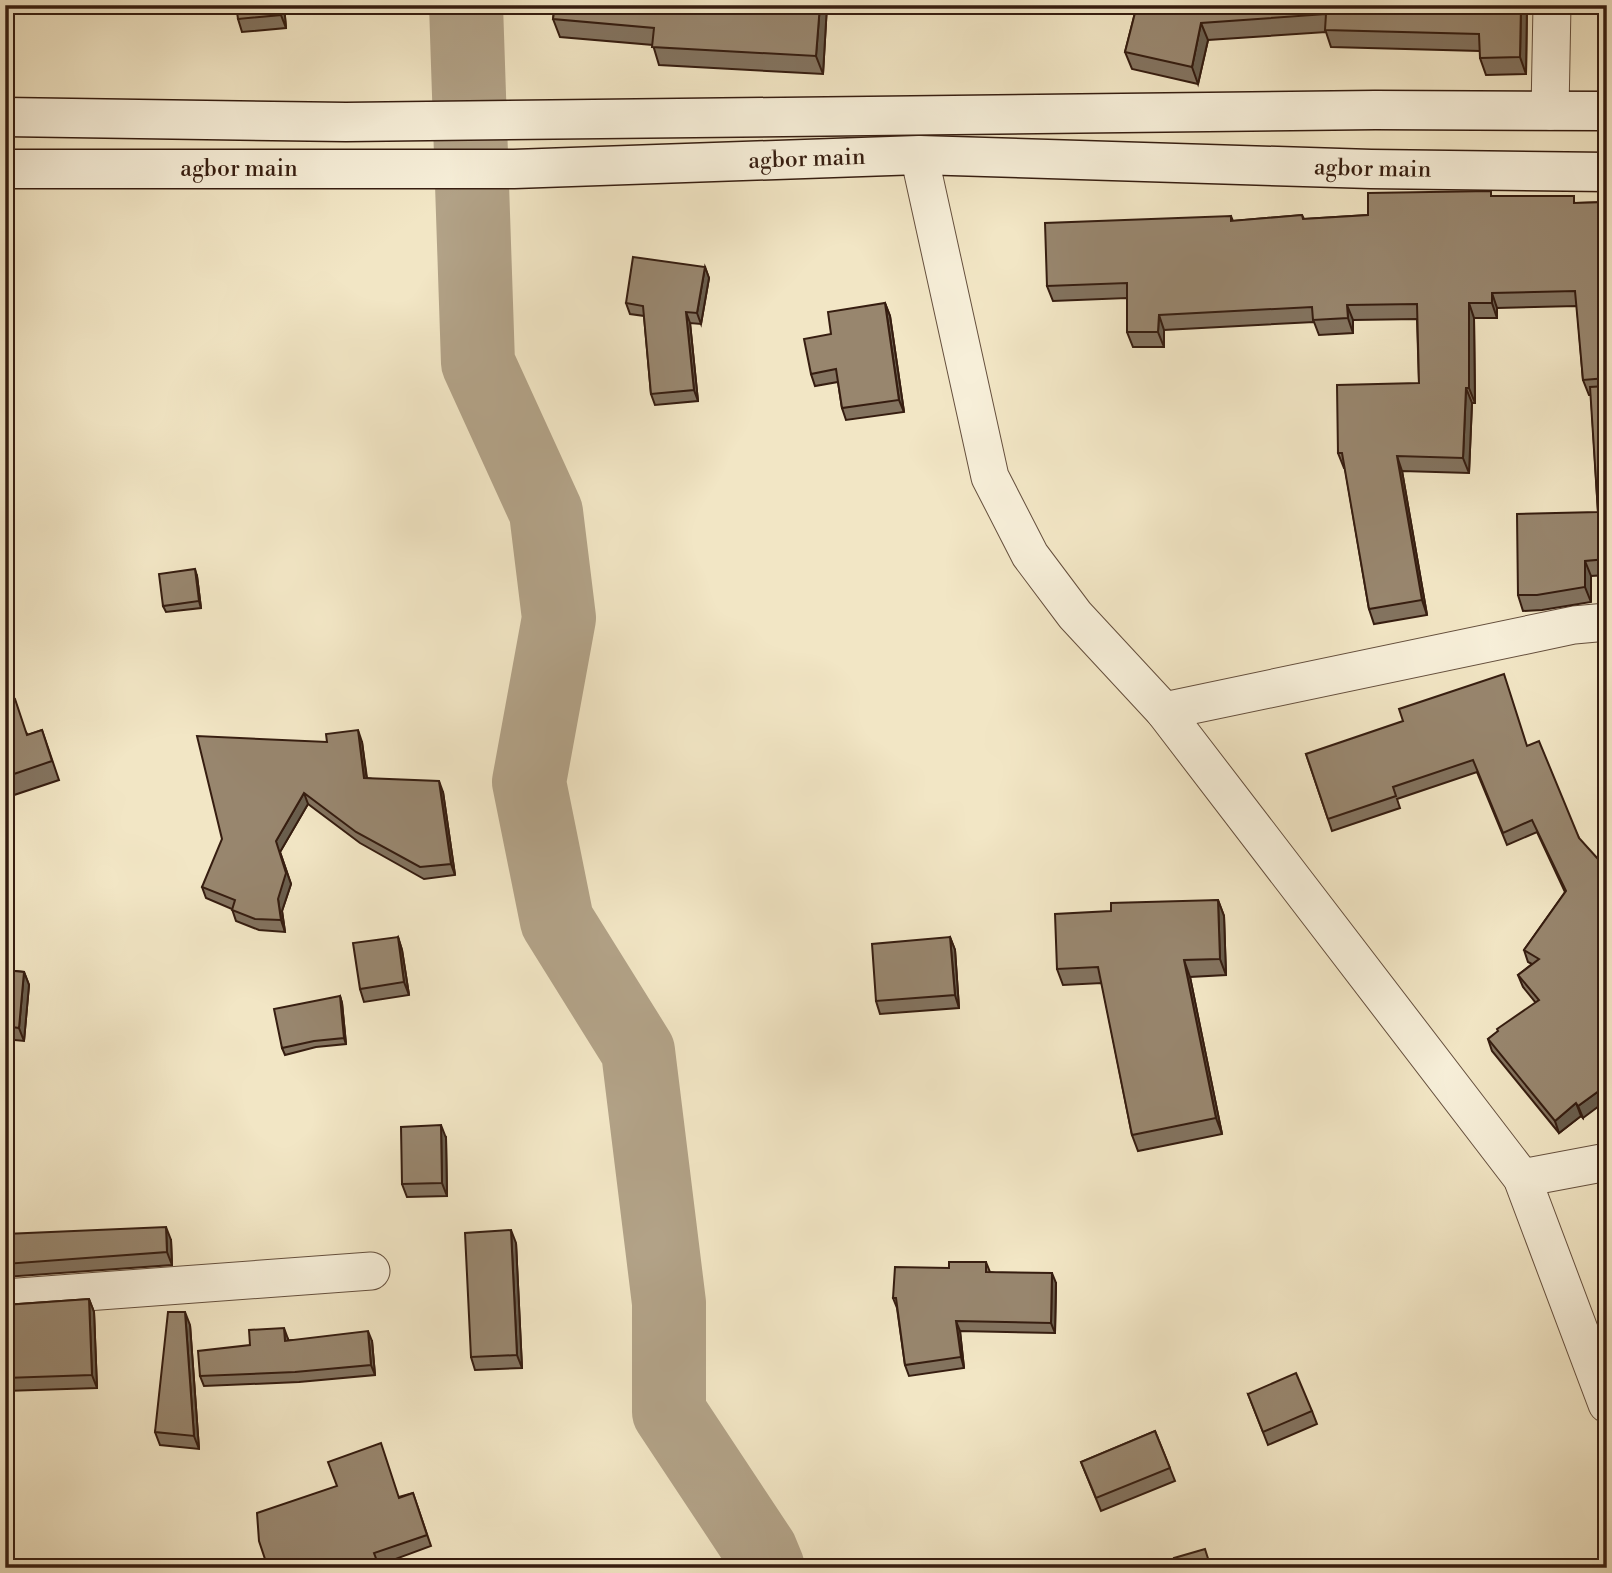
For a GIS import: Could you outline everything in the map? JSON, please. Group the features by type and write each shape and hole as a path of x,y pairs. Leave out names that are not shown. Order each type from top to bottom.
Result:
{"main road":[{"name":"agbor main","path":"5,117 346,122 1375,110 1607,111"},
{"path":"1371,169 1367,134 1375,110"},
{"name":"agbor main","path":"5,169 514,169 919,155 1371,169 1607,172"}],"street":[{"path":"1550,111 1552,5"},
{"path":"919,155 990,477 1030,555 1075,615 1164,711 1522,1178 1607,1404"},
{"path":"1164,711 1574,625 1607,622"},
{"path":"1522,1178 1607,1162"},
{"path":"5,1298 370,1271"}],"building":[{"path":"236,5 280,5 281,15 238,19"},
{"path":"555,5 820,5 816,56 652,47 654,28 553,19"},
{"path":"1137,5 1521,5 1520,57 1480,58 1479,34 1325,30 1326,14 1201,23 1192,67 1125,52"},
{"path":"1491,191 1491,196 1574,196 1574,203 1607,202 1607,378 1583,380 1575,291 1492,293 1492,303 1469,303 1469,388 1466,388 1463,458 1397,456 1422,600 1369,609 1342,453 1338,453 1337,385 1419,383 1417,304 1347,305 1348,318 1313,320 1312,307 1159,315 1158,332 1127,332 1127,283 1047,286 1045,223 1231,216 1231,221 1302,215 1303,219 1368,215 1368,193"},
{"path":"633,257 705,267 697,313 686,312 694,390 651,394 643,306 626,303"},
{"path":"885,303 899,400 842,408 836,369 811,374 804,339 831,334 828,312"},
{"path":"1607,386 1607,559 1585,561 1585,587 1537,595 1518,595 1517,514 1598,512 1590,387"},
{"path":"195,569 199,601 163,606 159,574"},
{"path":"1504,674 1527,746 1539,741 1579,838 1607,869 1607,1085 1578,1106 1576,1103 1555,1121 1488,1039 1497,1029 1539,1000 1518,975 1539,959 1524,950 1566,891 1532,820 1503,833 1473,760 1393,787 1396,796 1328,819 1306,754 1403,721 1399,709"},
{"path":"15,699 27,735 42,730 52,761 5,777 5,703"},
{"path":"358,730 364,778 439,781 451,864 420,867 356,832 304,793 276,841 286,873 278,899 281,920 255,919 232,910 235,900 202,887 222,839 197,736 327,742 326,734"},
{"path":"1218,900 1220,959 1184,960 1216,1118 1132,1135 1098,967 1057,969 1055,914 1111,911 1111,903"},
{"path":"398,937 404,982 360,989 353,943"},
{"path":"950,937 955,995 876,1001 872,944"},
{"path":"5,970 24,972 19,1028 5,1026"},
{"path":"340,996 344,1038 282,1048 274,1009"},
{"path":"441,1125 442,1183 402,1184 401,1127"},
{"path":"166,1227 167,1252 5,1264 5,1234"},
{"path":"511,1230 517,1355 471,1357 465,1233"},
{"path":"949,1262 986,1262 986,1272 1052,1273 1051,1323 956,1321 961,1357 905,1365 896,1298 893,1298 895,1267 949,1268"},
{"path":"89,1299 92,1375 5,1378 5,1305"},
{"path":"168,1312 185,1312 194,1436 155,1432"},
{"path":"284,1328 285,1341 368,1331 371,1365 295,1372 200,1376 198,1351 250,1345 249,1330"},
{"path":"1296,1373 1312,1411 1263,1432 1248,1394"},
{"path":"1155,1431 1170,1468 1096,1498 1081,1462"},
{"path":"381,1443 399,1498 413,1493 427,1535 374,1553 377,1561 354,1568 268,1568 259,1541 257,1513 337,1486 328,1462"},
{"path":"1205,1549 1211,1568 1177,1568 1174,1558"}],"waterway":[{"path":"466,5 478,363 546,512 559,618 529,782 557,921 638,1051 669,1303 669,1412 761,1551 768,1568"}]}
